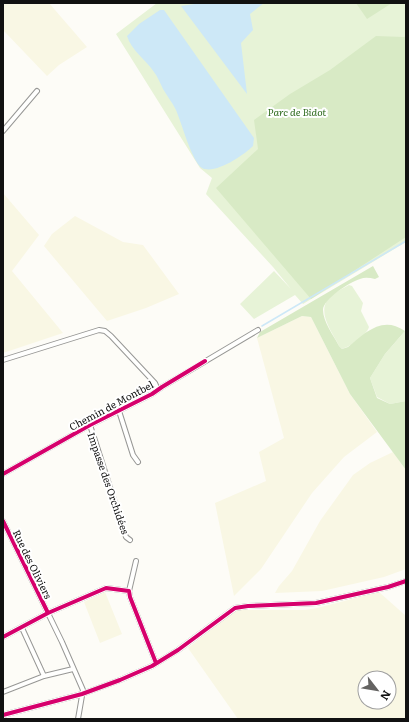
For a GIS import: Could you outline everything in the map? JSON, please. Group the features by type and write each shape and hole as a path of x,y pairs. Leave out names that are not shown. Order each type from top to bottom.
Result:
{"street":[{"path":"3,131 37,91"},
{"path":"3,360 99,330 105,331 155,383 158,390"},
{"name":"Chemin de Montbel","path":"3,474 90,425 152,394 258,330"},
{"path":"120,411 133,456 138,462"},
{"name":"Impasse des Orchidées","path":"90,425 126,537 130,540"},
{"name":"Rue des Oliviers","path":"3,521 48,613 83,690 82,694"},
{"path":"136,561 129,590 130,597 156,663"},
{"path":"3,716 82,694 120,680 156,663 178,650 234,608 316,603 388,587 406,581"},
{"path":"3,637 48,613 106,588 129,590"},
{"path":"22,628 44,676"},
{"path":"3,692 44,676 73,669"},
{"path":"78,719 82,694"}],"shaded area":[{"path":"3,3 49,3 87,47 59,65 47,76 3,30"},
{"path":"3,193 39,235 12,271 63,333 3,353"},
{"path":"75,216 123,242 143,245 179,294 146,308 107,321 44,246 52,234"},
{"path":"302,316 311,317 350,394 377,432 344,457 312,493 261,569 234,596 215,503 266,481 259,452 284,438 257,338"},
{"path":"393,452 406,470 406,569 384,577 322,591 275,593 292,571 320,521 353,475 370,463"},
{"path":"105,592 122,634 100,643 84,602"},
{"path":"379,592 406,616 406,719 238,719 188,648 236,610 305,610"}],"green space":[{"name":"Parc de Bidot","path":"157,3 406,3 406,242 303,304 295,295 254,319 240,304 274,271 291,289 273,267 206,194 212,178 200,168 116,34"},
{"path":"356,3 392,3 367,19"},
{"path":"376,36 406,36 406,237 311,299 216,188 258,149 254,120 290,94 330,70"},
{"path":"373,266 379,277 375,279 362,278 344,287 327,301 324,306 323,315 329,329 342,349 348,347 367,332 381,325 397,327 405,331 385,354 370,378 377,398 390,404 406,401 406,470 350,394 311,317 302,316 257,338 260,332"},
{"path":"349,285 352,286 363,303 361,311 369,327 365,334 358,340 350,346 342,349 327,323 324,311 328,299"},
{"path":"406,330 406,401 390,404 377,397 370,378 385,354"}],"water":[{"path":"201,3 264,3 250,14 253,30 241,43 247,94 181,6"},
{"path":"160,10 164,10 254,138 253,146 249,150 229,163 214,169 202,168 194,158 174,107 158,78 132,46 127,36 139,24"}],"waterway":[{"path":"262,326 406,241"}],"cycle path":[{"path":"3,474 90,425 152,394 205,361"},
{"path":"3,521 48,613"},
{"path":"3,715 82,694 152,666 178,650 235,608 316,603 388,587 406,581"},
{"path":"3,637 48,613 106,588 129,591 156,663"}]}
